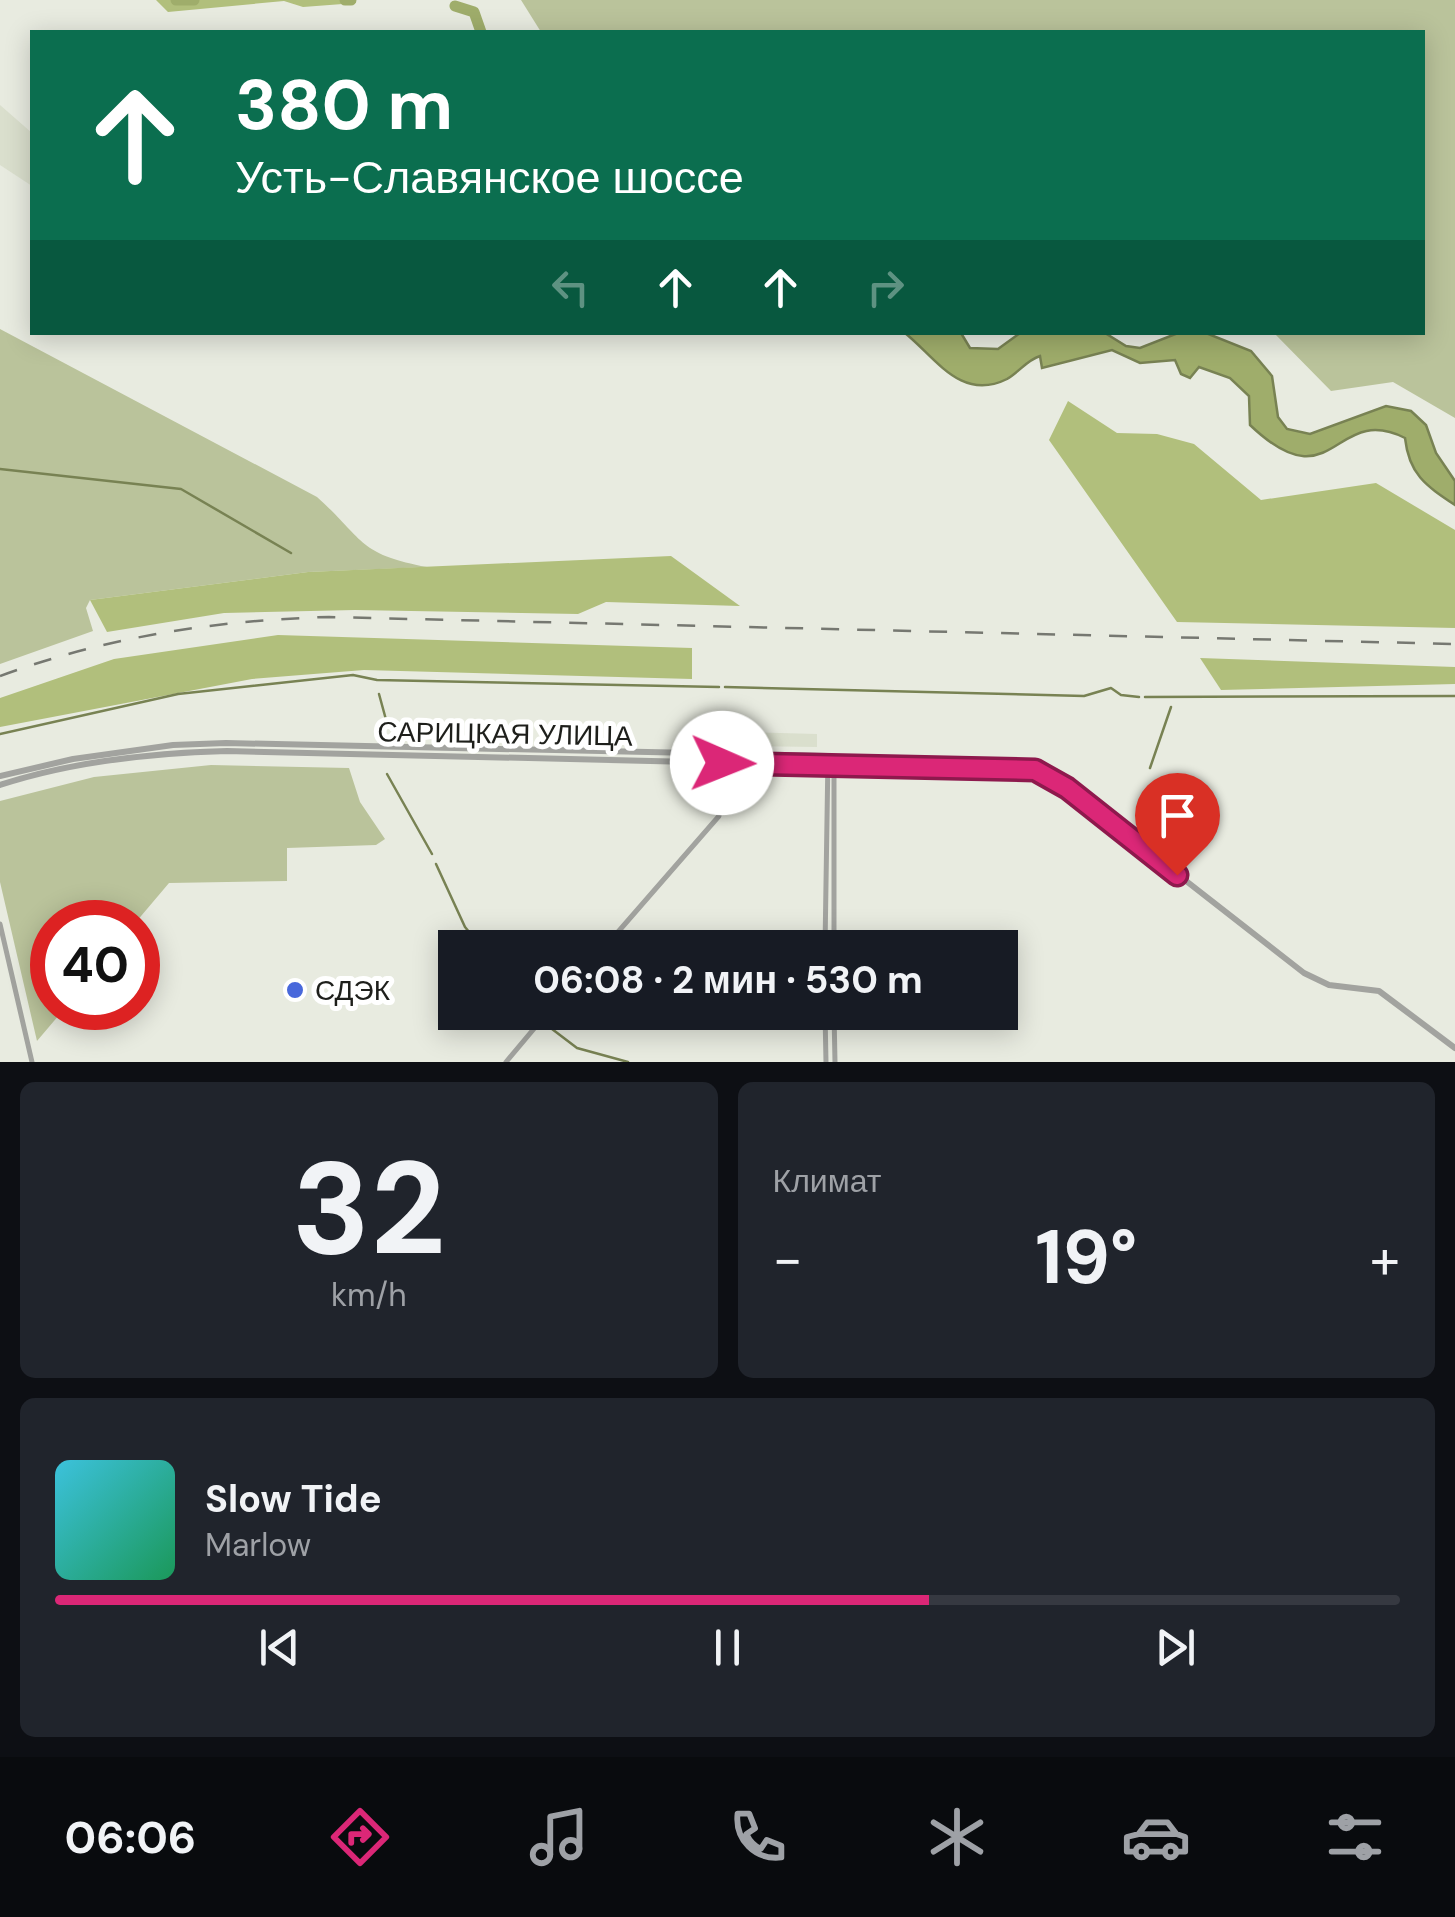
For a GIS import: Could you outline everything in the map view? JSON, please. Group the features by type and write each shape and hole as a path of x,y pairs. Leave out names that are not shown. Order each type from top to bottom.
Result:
{"street":[{"name":"САРИЦКАЯ УЛИЦА","path":"0,776 73,759 173,745 226,743 828,756 830,765"},
{"name":"САРИЦКАЯ УЛИЦА","path":"0,785 74,766 172,752 280,751 1035,770 1067,788 1304,973 1329,985 1379,991 1455,1048"},
{"path":"620,930 719,816 721,753"},
{"path":"830,765 834,930"},
{"path":"825,930 830,765"},
{"path":"825,868 834,868"},
{"path":"0,924 32,1062"},
{"path":"506,1062 533,1030"},
{"path":"825,1030 826,1062"},
{"path":"834,1030 834,1062"}],"shaded area":[{"path":"156,0 356,0 356,3 303,7 284,1 168,12"},
{"path":"521,0 1455,0 1455,418 1393,382 1331,391 1276,335 1425,335 1425,30 540,30"},
{"path":"0,105 30,131 30,185 0,165"},
{"path":"0,329 317,497 374,550 427,567 308,572 90,600 86,608 93,631 0,664"},
{"path":"907,335 962,335 970,348 998,349 1017,335 1108,335 1126,346 1140,348 1173,335 1211,335 1251,351 1272,376 1278,417 1287,429 1310,434 1386,406 1411,411 1426,425 1436,453 1455,481 1455,505 1420,478 1410,461 1405,438 1381,430 1362,432 1317,455 1300,456 1278,447 1250,425 1249,396 1230,378 1199,367 1190,378 1181,374 1175,360 1140,363 1112,350 1042,368 1040,356 991,385 963,381"},
{"path":"1068,401 1117,433 1157,434 1194,444 1261,500 1376,483 1455,530 1455,628 1177,622 1049,440"},
{"path":"671,556 740,606 606,602 578,614 355,610 224,613 107,632 90,600 308,572"},
{"path":"278,635 692,648 692,679 364,670 252,679 0,727 0,698 114,659"},
{"path":"1200,658 1455,667 1455,684 1221,690"},
{"path":"741,732 817,734 817,747 741,746"},
{"path":"211,765 349,768 360,802 385,839 376,845 287,848 287,881 169,883 155,900 30,900 30,1011 0,882 0,801 94,777"},
{"path":"34,1030 46,1030 37,1041"}],"waterway":[{"path":"176,0 194,0"},
{"path":"345,0 351,0"},
{"path":"455,6 474,12 480,30"},
{"path":"0,469 181,489 291,553"},
{"path":"0,734 178,694 353,675 377,680 719,687"},
{"path":"725,687 1084,696 1111,688 1121,695 1139,697"},
{"path":"379,694 388,727"},
{"path":"1145,697 1455,696"},
{"path":"1150,768 1171,707"},
{"path":"387,774 432,854"},
{"path":"436,864 467,930"},
{"path":"553,1030 577,1048 628,1062"}],"railway":[{"path":"0,676 80,651 162,633 245,622 329,617 1455,644"}],"place":[{"name":"СДЭК","path":"295,990"}],"route":[{"path":"722,763 1035,770 1067,788 1177,875"}]}
